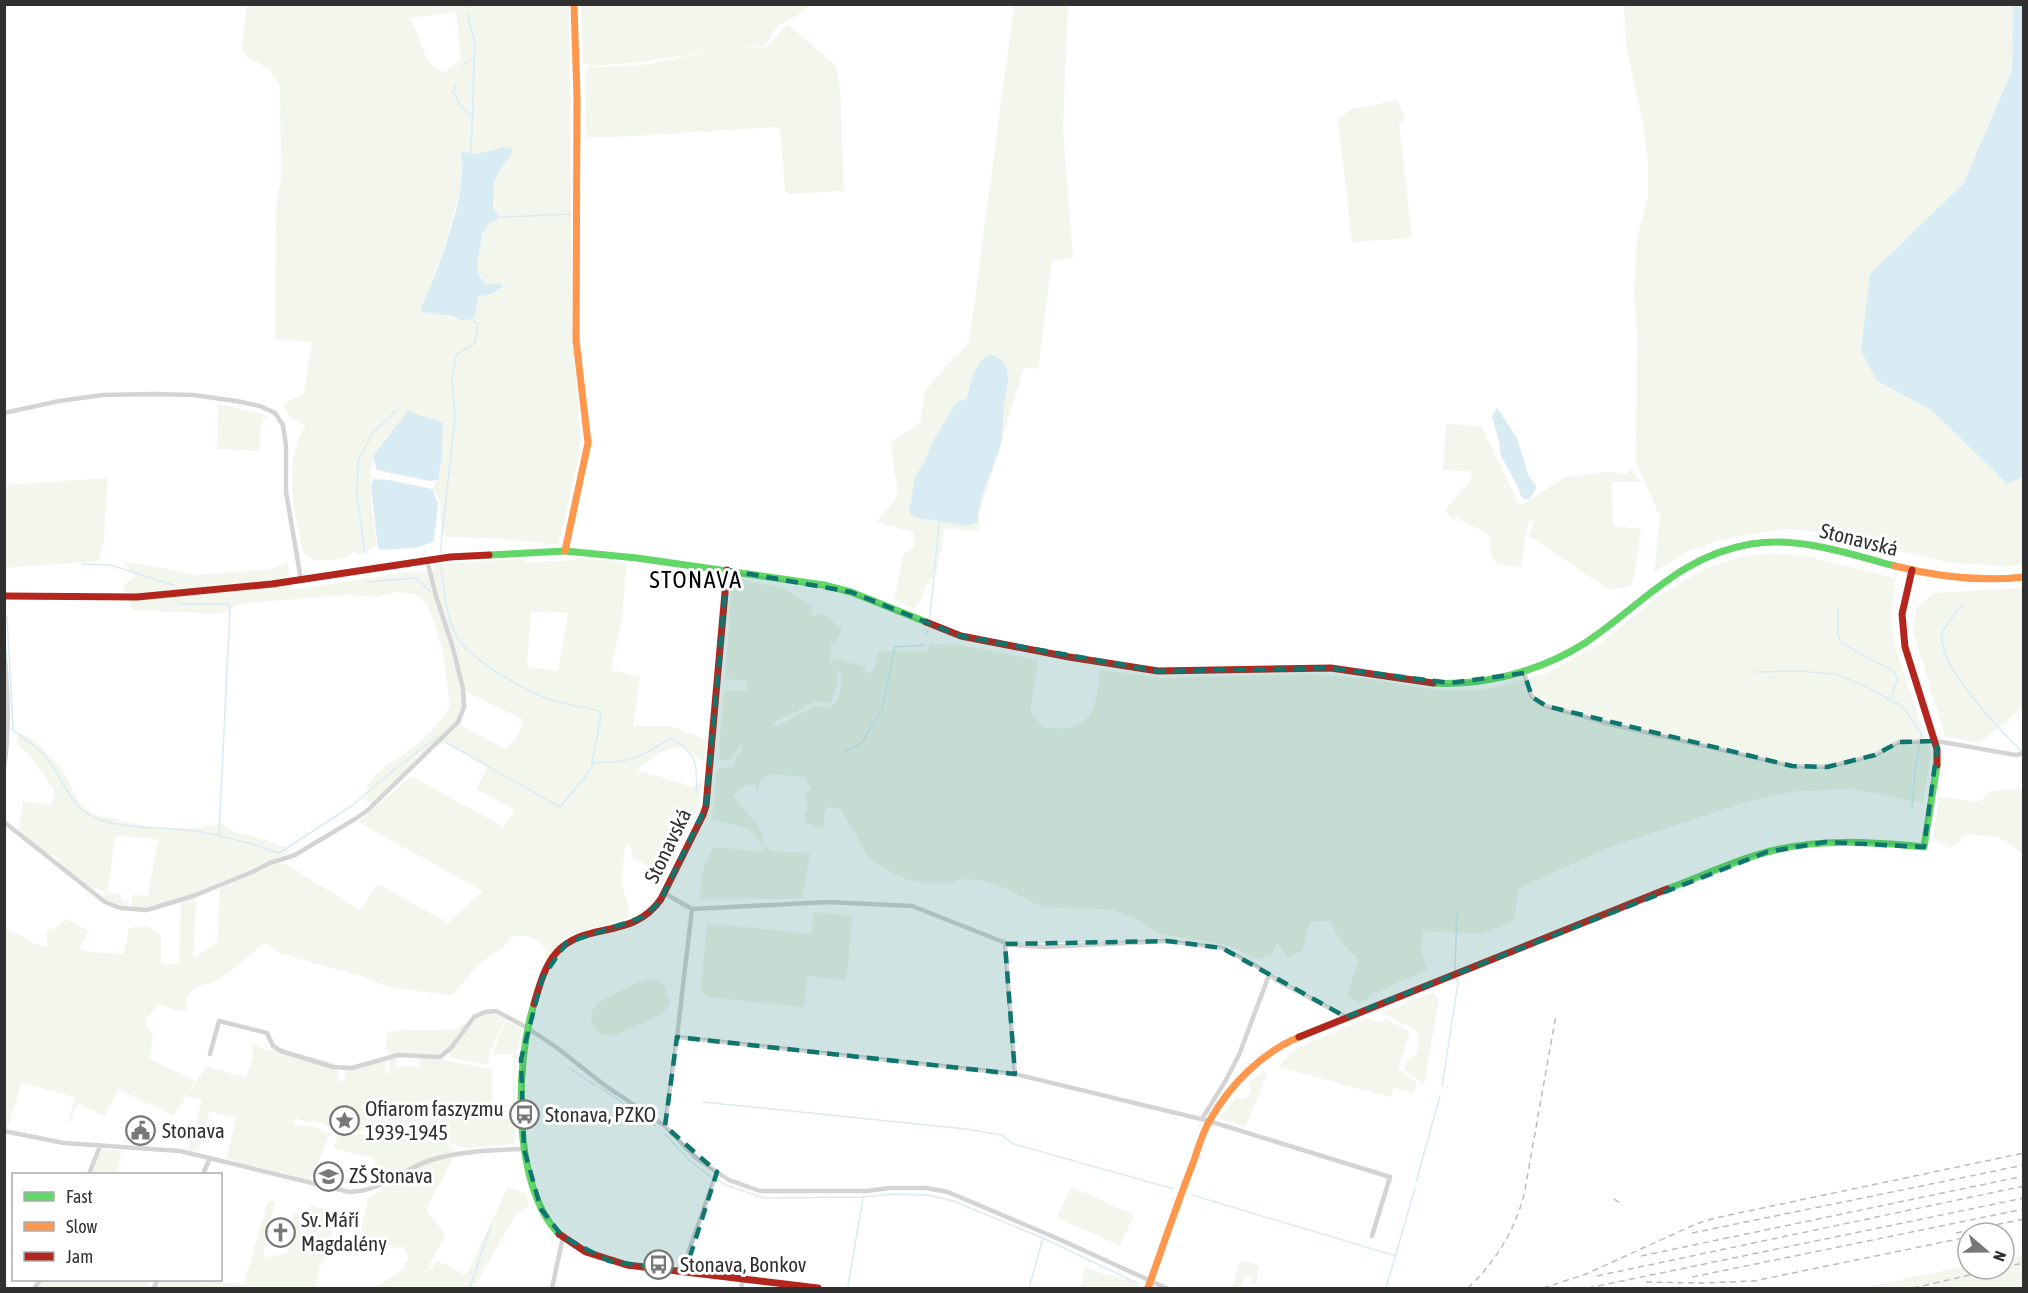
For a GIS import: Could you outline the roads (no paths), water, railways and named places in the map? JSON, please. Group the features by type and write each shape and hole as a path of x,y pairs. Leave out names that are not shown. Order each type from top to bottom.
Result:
{"street":[{"path":"565,551 588,442 576,340 577,97 574,4"},
{"path":"4,413 59,401 103,395 154,394 193,395 236,401 260,406 275,413 283,425 286,446 286,492 301,580"},
{"name":"Stonavská","path":"4,596 137,597 272,584 427,560 506,553 565,551 795,579 850,592 961,636 1158,671 1331,668 1442,683 1489,680 1524,673 1557,658 1585,643 1643,596 1689,565 1738,547 1761,543 1788,543 1822,547 1912,570 1977,580 2024,577"},
{"path":"4,822 105,902 120,908 135,910 161,907 196,895 270,863 295,855 355,819 368,810 458,722 464,706 463,689 453,648 427,560"},
{"name":"Stonavská","path":"524,1149 520,1091 521,1059 526,1027 542,979 555,954 566,943 582,936 640,920 652,911 664,893 703,816 710,767 727,570"},
{"path":"1205,1120 1258,1062 1286,1043 1653,894 1767,852 1834,842 1868,842 1923,848 1937,770 1936,741 1905,647 1902,614 1912,570"},
{"path":"4,649 7,682 7,742 4,768"},
{"path":"1524,673 1532,697 1546,706 1614,725 1792,766 1827,767 1875,755 1899,742 1936,741 2016,755 2024,753"},
{"path":"664,893 692,909 828,902 912,906 1011,945 1046,947 1167,941 1222,948 1346,1017"},
{"path":"665,1126 692,909"},
{"path":"1005,943 1015,1074"},
{"path":"1148,1288 1205,1120 1239,1054 1269,975"},
{"path":"210,1054 219,1021 267,1033 273,1046 280,1051 333,1067 352,1068 398,1055 440,1057 451,1048 474,1017 485,1012 496,1011 556,1047 642,1112 665,1126 696,1158 729,1180 760,1191 867,1191 889,1188 926,1188 948,1192 1166,1288"},
{"path":"676,1037 1015,1074 1205,1120 1390,1177 1372,1236"},
{"path":"5,1132 64,1143 151,1148 210,1158 350,1192 360,1192 382,1185 430,1161 473,1152 524,1149 541,1209 551,1226 563,1238 581,1249 609,1261 627,1265 818,1288"},
{"path":"89,1173 100,1146"},
{"path":"202,1173 210,1158"},
{"path":"685,1272 689,1250 717,1172"},
{"path":"552,1288 563,1238"},
{"path":"741,1288 743,1279"}],"waterway":[{"path":"467,12 475,44 471,154"},
{"path":"463,66 473,57"},
{"path":"456,85 453,92 462,107 471,115"},
{"path":"500,217 571,214"},
{"path":"440,554 455,418 452,379 456,355 475,343 478,324 469,318"},
{"path":"365,553 357,495 358,461 372,434 398,409"},
{"path":"930,617 939,522"},
{"path":"82,564 110,565 174,585"},
{"path":"441,564 450,619 456,635 471,653 496,672 536,694 599,711 601,716 592,763 616,762 634,758 671,738 680,743 694,760 697,774 696,792"},
{"path":"368,582 416,578 430,591"},
{"path":"177,602 181,604 228,604 230,607 219,835"},
{"path":"1963,604 1943,631 1943,648 1960,680 2022,752"},
{"path":"1838,608 1838,635 1841,643 1893,671 1898,680 1890,699"},
{"path":"7,616 13,730 45,756 70,795 82,809 88,814 112,823 206,833 279,853 353,805 437,737"},
{"path":"926,635 927,631"},
{"path":"843,752 861,744 882,710 895,647 924,645"},
{"path":"1755,672 1799,671 1835,674 1863,685 1898,704 1906,711 1922,735 1921,740"},
{"path":"445,742 560,807 589,772 592,765"},
{"path":"1912,808 1920,744"},
{"path":"1455,970 1457,911"},
{"path":"1442,1086 1458,983 1456,978"},
{"path":"569,1068 596,1086"},
{"path":"601,1088 656,1126"},
{"path":"1416,1182 1440,1096"},
{"path":"703,1102 966,1129 1002,1135 1013,1144 1174,1189"},
{"path":"665,1134 689,1160 711,1177"},
{"path":"717,1180 765,1198 929,1195 953,1201 1043,1238 1137,1283"},
{"path":"1386,1288 1415,1188"},
{"path":"1192,1195 1396,1256"},
{"path":"848,1286 863,1198"},
{"path":"470,1288 491,1225"},
{"path":"1029,1288 1043,1238"}],"railway":[{"path":"1468,1288 1503,1245 1520,1209 1556,1015"},
{"path":"1543,1288 1586,1274 1696,1224 1715,1218 2024,1153"},
{"path":"1692,1233 2024,1165"},
{"path":"1641,1256 2024,1176"},
{"path":"1597,1276 2024,1186"},
{"path":"1588,1288 2024,1198"},
{"path":"1614,1199 1620,1203"},
{"path":"1692,1277 2024,1209"},
{"path":"2014,1221 2024,1219"},
{"path":"1646,1282 1754,1281 1956,1239"},
{"path":"2016,1265 2024,1263"},
{"path":"1913,1288 1956,1278"}],"place":[{"name":"Stonava, PZKO","path":"524,1115"},
{"name":"Ofiarom faszyzmu 1939-1945","path":"344,1121"},
{"name":"Stonava","path":"141,1131"},
{"name":"ZŠ Stonava","path":"328,1176"},
{"name":"Sv. Máří Magdalény","path":"280,1232"},
{"name":"Stonava, Bonkov","path":"659,1265"}],"district":[{"name":"STONAVA","path":"696,580"}]}
